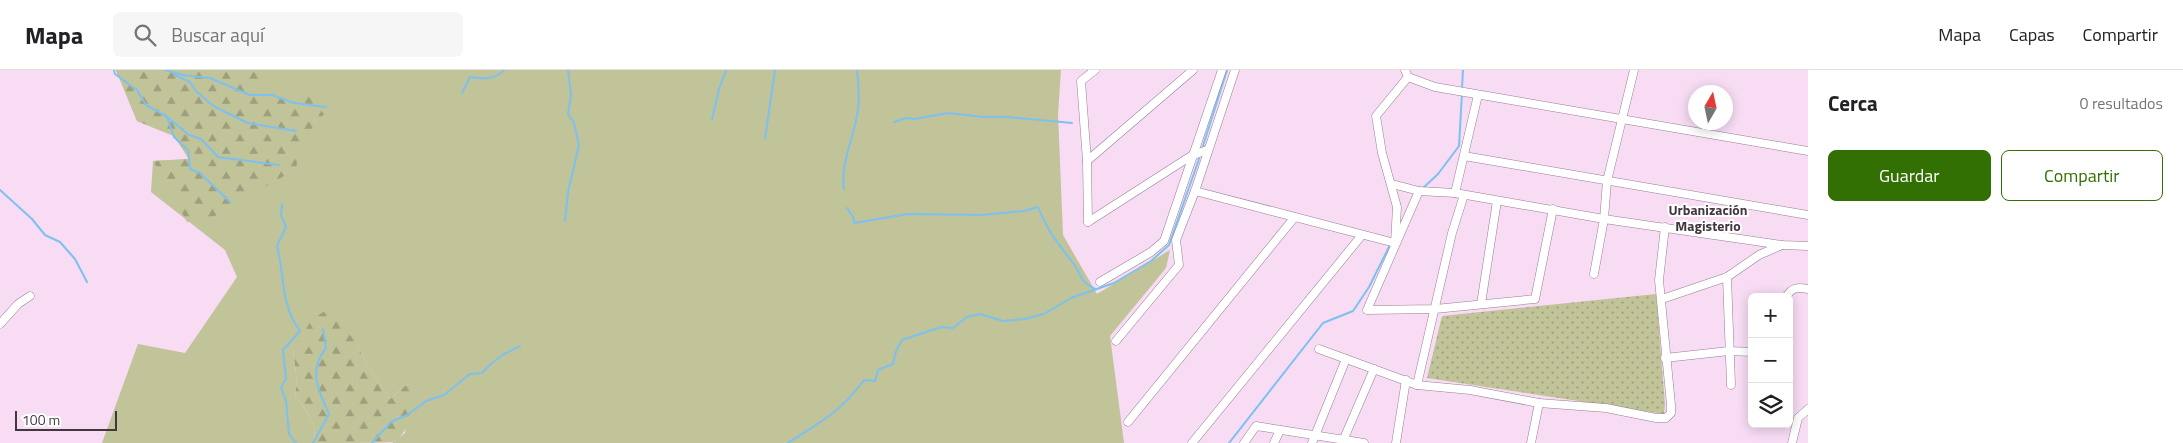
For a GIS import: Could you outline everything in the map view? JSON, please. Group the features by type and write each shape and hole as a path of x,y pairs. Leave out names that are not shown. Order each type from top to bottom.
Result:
{"street":[{"path":"1095,70 1081,82 1087,160 1088,222 1193,155 1207,150"},
{"path":"1087,160 1192,70"},
{"path":"1100,282 1151,252 1164,241 1222,70"},
{"path":"1116,340 1179,265 1176,240 1195,191 1235,70"},
{"path":"1594,274 1604,219 1607,180 1634,70"},
{"path":"1395,243 1397,207 1382,153 1376,116 1406,74 1435,87 1808,151"},
{"path":"1454,193 1478,95"},
{"path":"1464,156 1808,215"},
{"path":"1392,184 1419,192 1454,193 1553,208 1604,219 1665,226 1782,245 1808,246"},
{"path":"1195,191 1395,243"},
{"path":"1419,192 1367,310 1435,309 1535,299 1553,208"},
{"path":"1418,385 1452,233 1464,195"},
{"path":"1481,304 1498,201"},
{"path":"1128,422 1294,218"},
{"path":"1319,349 1418,385 1470,390 1539,403 1606,408 1656,418 1666,418 1671,413 1659,280 1665,226"},
{"path":"1192,443 1362,235"},
{"path":"1662,299 1727,277 1759,255 1782,245"},
{"path":"1727,277 1731,385"},
{"path":"1788,293 1796,287 1808,289"},
{"path":"0,324 18,304 30,296"},
{"path":"1665,358 1729,351 1748,352"},
{"path":"1314,439 1346,359"},
{"path":"1343,441 1374,369"},
{"path":"1396,443 1406,380"},
{"path":"1531,443 1539,403"},
{"path":"1792,443 1798,418 1808,409"},
{"path":"1244,443 1256,426 1314,439 1364,443"},
{"path":"1274,443 1280,430"}],"green space":[{"path":"116,70 1061,70 1058,114 1063,235 1097,294 1170,250 1166,268 1110,336 1124,443 392,443 405,433 412,380 390,399 371,372 356,343 293,350 297,381 295,397 307,412 313,424 313,443 102,443 138,344 185,353 237,277 225,250 151,192 153,161 189,159 174,136 137,121"},
{"path":"116,70 282,70 253,83 250,94 275,98 309,94 324,114 300,143 296,169 213,217 187,222 153,161 189,159 174,136 137,121"},
{"path":"1656,294 1665,404 1664,414 1427,378 1442,316"},
{"path":"330,308 356,343 371,372 390,399 413,379 411,414 405,431 393,442 313,443 313,424 303,406 295,397 297,381 293,350 312,319"}],"waterway":[{"path":"114,70 115,74 137,90 146,105 166,116 189,135 201,139 218,157 279,165"},
{"path":"165,70 183,75 210,78 250,95 272,95 294,103 326,107"},
{"path":"462,93 470,77 493,77 504,70"},
{"path":"565,221 568,192 579,145 574,123 568,114 571,95 568,70"},
{"path":"712,120 719,89 726,70"},
{"path":"765,139 775,70"},
{"path":"844,189 844,169 859,104 857,70"},
{"path":"1203,146 1227,70"},
{"path":"1462,88 1463,70"},
{"path":"175,75 190,82 196,91 212,105 248,123 296,131"},
{"path":"1422,189 1438,174 1459,146 1462,93"},
{"path":"894,122 906,118 914,119 948,113 1072,123"},
{"path":"167,117 174,137 188,150 190,169 200,173 230,202"},
{"path":"788,443 838,409 864,380 875,381 878,370 893,364 896,351 902,340 941,327 953,328 967,317 980,314 1003,321 1025,319 1044,314 1071,298 1114,283 1151,261 1169,245 1199,159"},
{"path":"0,190 32,219 45,235 60,242 75,259 87,282"},
{"path":"282,204 281,215 286,227 277,246 286,300 289,311 300,331 283,350 286,379 281,387 286,401 289,434 296,443"},
{"path":"847,208 853,217 854,223 908,214 981,215 1024,211 1038,207 1049,230 1076,267 1083,280 1095,289"},
{"path":"1229,443 1323,323 1353,311 1369,287 1391,243"},
{"path":"313,443 329,414 318,388 316,372 317,364 326,348 323,329"},
{"path":"372,443 391,422 407,415 426,401 444,395 470,374 482,373 499,357 520,346"}],"district":[{"name":"Urbanización Magisterio","path":"1708,218"}]}
